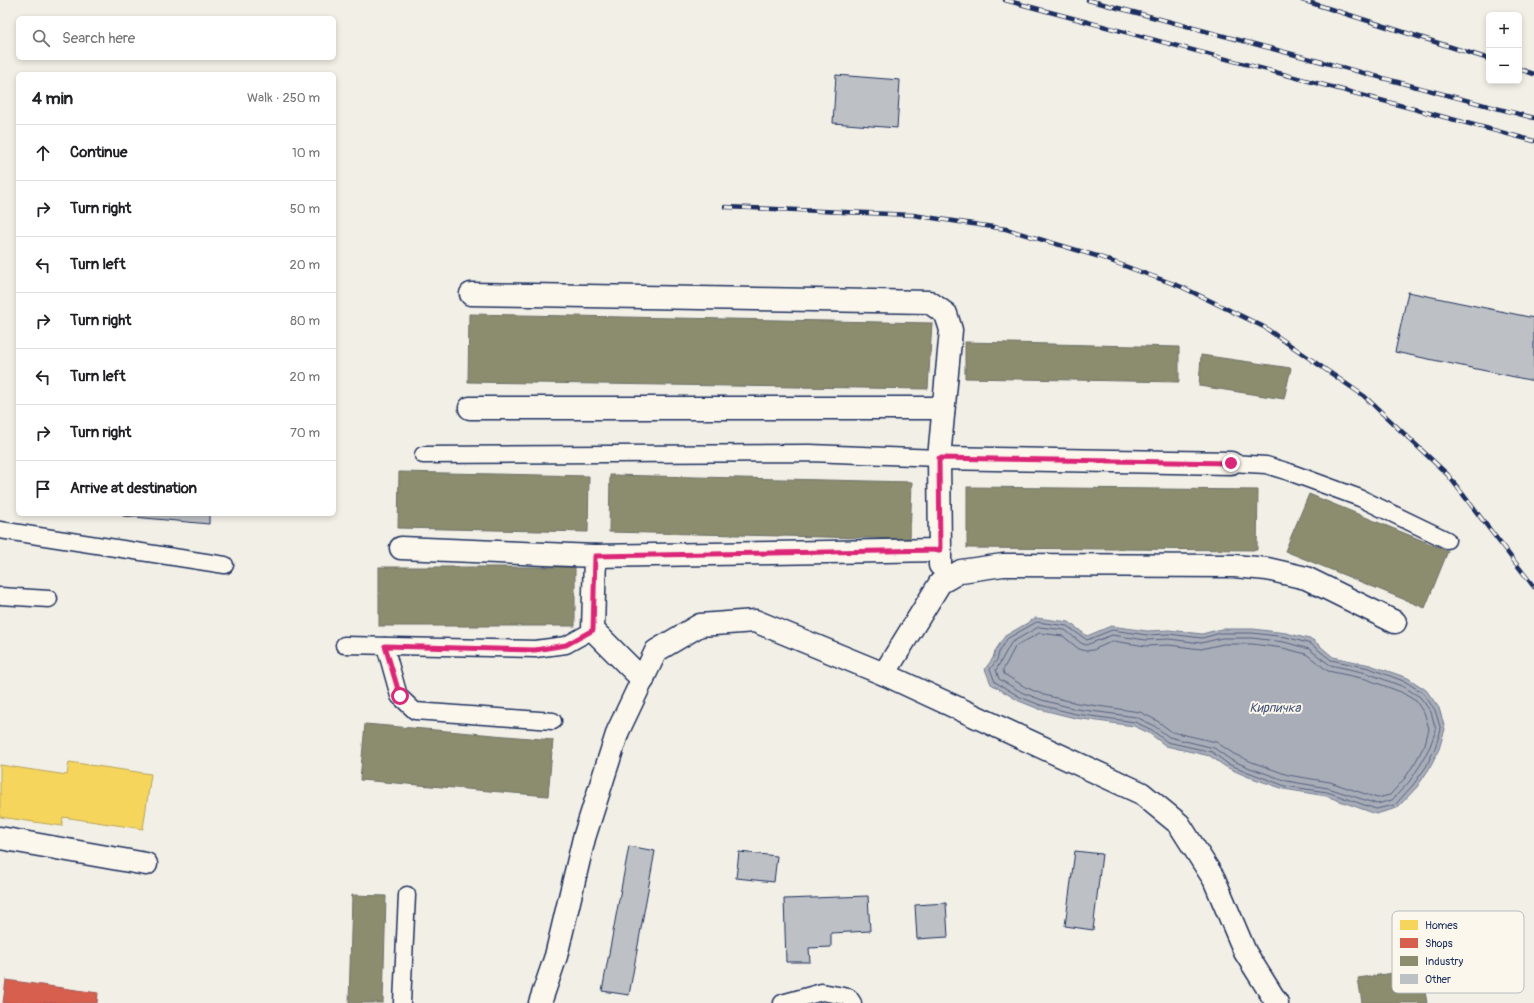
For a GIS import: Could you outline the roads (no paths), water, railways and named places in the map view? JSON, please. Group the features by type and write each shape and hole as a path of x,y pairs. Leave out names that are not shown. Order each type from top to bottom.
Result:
{"street":[{"path":"471,294 929,302 946,314 951,330 939,458 940,584"},
{"path":"470,408 943,408"},
{"path":"939,458 1231,463"},
{"path":"401,548 595,556 940,550"},
{"path":"595,556 593,630 642,680"},
{"path":"884,674 940,584 961,571 1003,565 1234,566 1267,569 1306,578 1394,622"},
{"path":"540,1003 556,956 584,838 618,731 656,651 700,625 755,621 884,674 1141,793 1179,824 1214,879 1245,952 1277,1003"},
{"path":"0,838 146,864"}],"lane":[{"path":"423,454 810,453 939,458"},
{"path":"1231,463 1266,465 1289,472 1360,498 1447,540"},
{"path":"0,530 225,565"},
{"path":"0,596 49,599"},
{"path":"344,644 535,650 566,645 593,630"},
{"path":"385,646 400,696 415,711 553,721"},
{"path":"402,1003 407,895"},
{"path":"782,1003 822,992 848,997 853,1003"}],"water":[{"name":"Кирпичка","path":"1036,618 1069,622 1087,636 1111,626 1147,631 1169,630 1202,634 1221,629 1253,629 1286,633 1313,640 1333,657 1370,665 1408,678 1426,690 1439,708 1445,729 1439,749 1429,769 1417,787 1397,808 1376,814 1326,796 1284,789 1246,776 1226,767 1210,756 1166,746 1149,733 1134,726 1075,718 1039,709 1019,701 991,684 985,669 1005,636"}],"railway":[{"path":"1005,0 1534,141"},
{"path":"1088,0 1534,118"},
{"path":"1302,0 1486,58"},
{"path":"1522,70 1534,74"},
{"path":"725,207 913,215 1006,229 1100,257 1182,287 1264,327 1364,396 1448,475 1534,587"}]}
